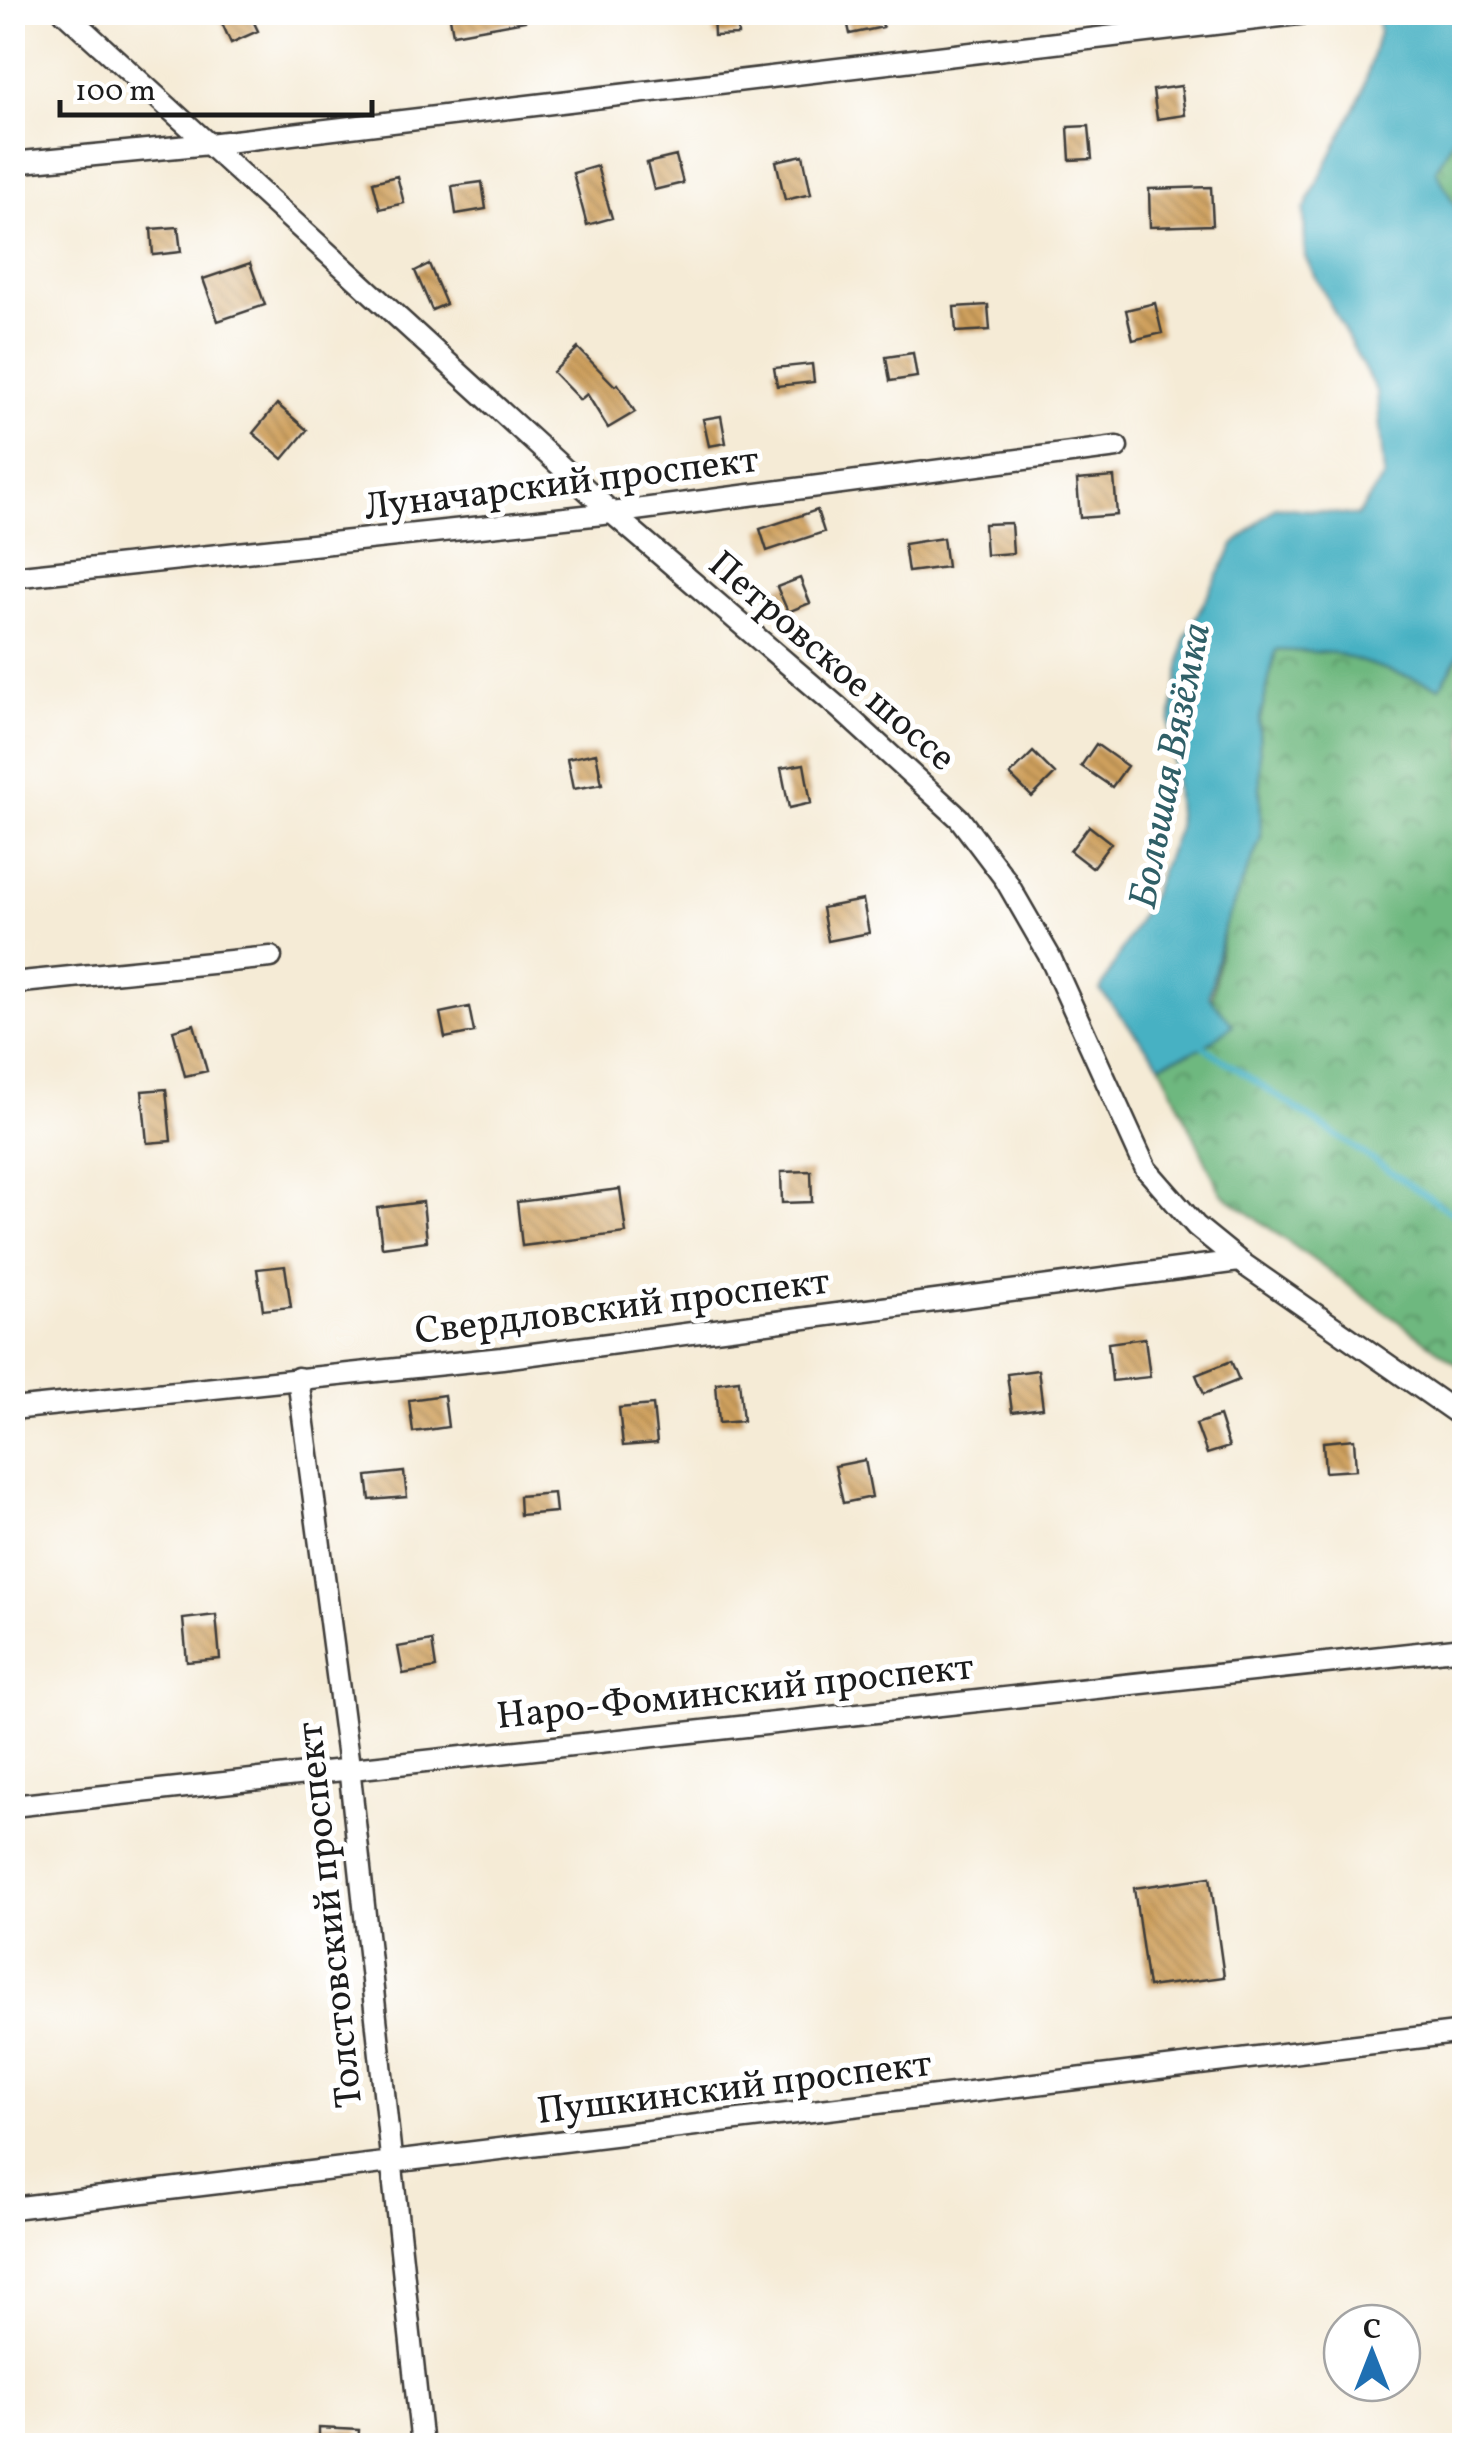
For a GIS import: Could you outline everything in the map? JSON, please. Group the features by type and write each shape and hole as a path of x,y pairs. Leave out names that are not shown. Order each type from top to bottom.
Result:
{"street":[{"name":"Петровское шоссе","path":"64,12 612,513 959,818 1005,879 1050,957 1146,1169 1196,1226 1238,1260 1464,1418"},
{"path":"12,162 210,144 1316,12"},
{"name":"Луначарский проспект","path":"12,577 612,513 1117,448"},
{"path":"12,983 271,957"},
{"name":"Свердловский проспект","path":"12,1408 502,1358 1238,1260"},
{"name":"Толстовский проспект","path":"298,1378 348,1766 422,2446"},
{"name":"Наро-Фоминский проспект","path":"12,1806 348,1766 1464,1648"},
{"name":"Пушкинский проспект","path":"12,2208 1464,2032"}],"green space":[{"path":"1464,119 1464,223 1436,170"},
{"path":"1464,647 1464,1369 1221,1193 1160,1064 1204,1047 1224,927 1261,838 1259,723 1276,650 1335,653 1440,687"}],"water":[{"path":"1378,13 1464,13 1464,119 1436,170 1464,223 1464,647 1440,687 1335,653 1276,650 1259,723 1261,838 1224,927 1209,996 1233,1025 1204,1047 1160,1064 1100,990 1151,896 1178,827 1170,724 1185,638 1234,545 1276,506 1357,516 1384,477 1377,393 1305,257 1304,210 1362,93 1379,32"}],"building":[{"path":"217,12 249,12 258,31 231,43"},
{"path":"449,12 525,12 525,21 453,34"},
{"path":"713,12 737,12 738,35 714,36"},
{"path":"845,12 879,12 883,27 850,34"},
{"path":"1181,86 1185,115 1157,119 1153,90"},
{"path":"1089,126 1092,159 1070,160 1068,127"},
{"path":"803,155 811,194 785,200 776,161"},
{"path":"676,156 683,183 654,190 647,163"},
{"path":"597,166 612,218 587,225 573,173"},
{"path":"397,176 404,203 380,209 373,182"},
{"path":"482,182 486,209 456,214 452,186"},
{"path":"1211,187 1213,225 1150,227 1149,189"},
{"path":"178,227 181,252 153,255 151,229"},
{"path":"250,263 265,305 218,321 203,279"},
{"path":"429,264 446,304 432,310 415,271"},
{"path":"1155,303 1162,333 1133,340 1126,310"},
{"path":"988,305 990,330 956,332 954,307"},
{"path":"578,348 615,386 618,384 635,412 608,428 587,394 580,400 553,372"},
{"path":"913,353 917,377 890,381 886,357"},
{"path":"812,364 814,382 777,386 774,368"},
{"path":"277,404 307,430 283,459 253,433"},
{"path":"721,416 726,443 709,446 703,419"},
{"path":"1114,477 1117,515 1080,518 1077,480"},
{"path":"817,510 824,532 767,551 760,529"},
{"path":"1011,523 1013,553 986,555 984,524"},
{"path":"943,538 947,567 908,572 904,544"},
{"path":"800,578 810,603 788,612 777,587"},
{"path":"1096,744 1127,766 1112,787 1081,766"},
{"path":"1033,752 1055,774 1032,797 1010,775"},
{"path":"596,753 602,784 573,789 567,759"},
{"path":"804,764 811,803 789,808 781,768"},
{"path":"1089,826 1111,843 1092,868 1070,851"},
{"path":"863,900 869,933 828,941 822,908"},
{"path":"469,1007 474,1032 445,1038 440,1013"},
{"path":"194,1024 207,1071 185,1076 173,1030"},
{"path":"166,1089 171,1141 147,1143 142,1091"},
{"path":"811,1171 812,1202 782,1203 781,1172"},
{"path":"620,1189 626,1233 522,1246 517,1202"},
{"path":"423,1202 427,1241 382,1247 377,1208"},
{"path":"285,1266 291,1307 263,1310 257,1269"},
{"path":"1145,1338 1150,1377 1112,1381 1108,1343"},
{"path":"1231,1361 1239,1380 1204,1394 1196,1375"},
{"path":"1038,1370 1043,1408 1012,1412 1007,1374"},
{"path":"739,1380 743,1421 719,1423 716,1383"},
{"path":"444,1395 448,1427 413,1432 409,1400"},
{"path":"653,1405 657,1443 623,1446 619,1408"},
{"path":"1219,1416 1229,1447 1207,1454 1196,1424"},
{"path":"1354,1439 1356,1470 1325,1472 1323,1442"},
{"path":"865,1460 872,1497 843,1503 835,1466"},
{"path":"404,1472 407,1497 370,1500 367,1476"},
{"path":"554,1493 556,1512 520,1515 519,1496"},
{"path":"216,1615 220,1659 187,1662 183,1619"},
{"path":"432,1641 436,1668 403,1674 398,1647"},
{"path":"1210,1877 1224,1977 1148,1987 1134,1888"},
{"path":"319,2428 359,2430 358,2446 319,2446"}],"waterway":[{"name":"Большая Вязёмка","path":"1204,1047 1464,1221"}]}
